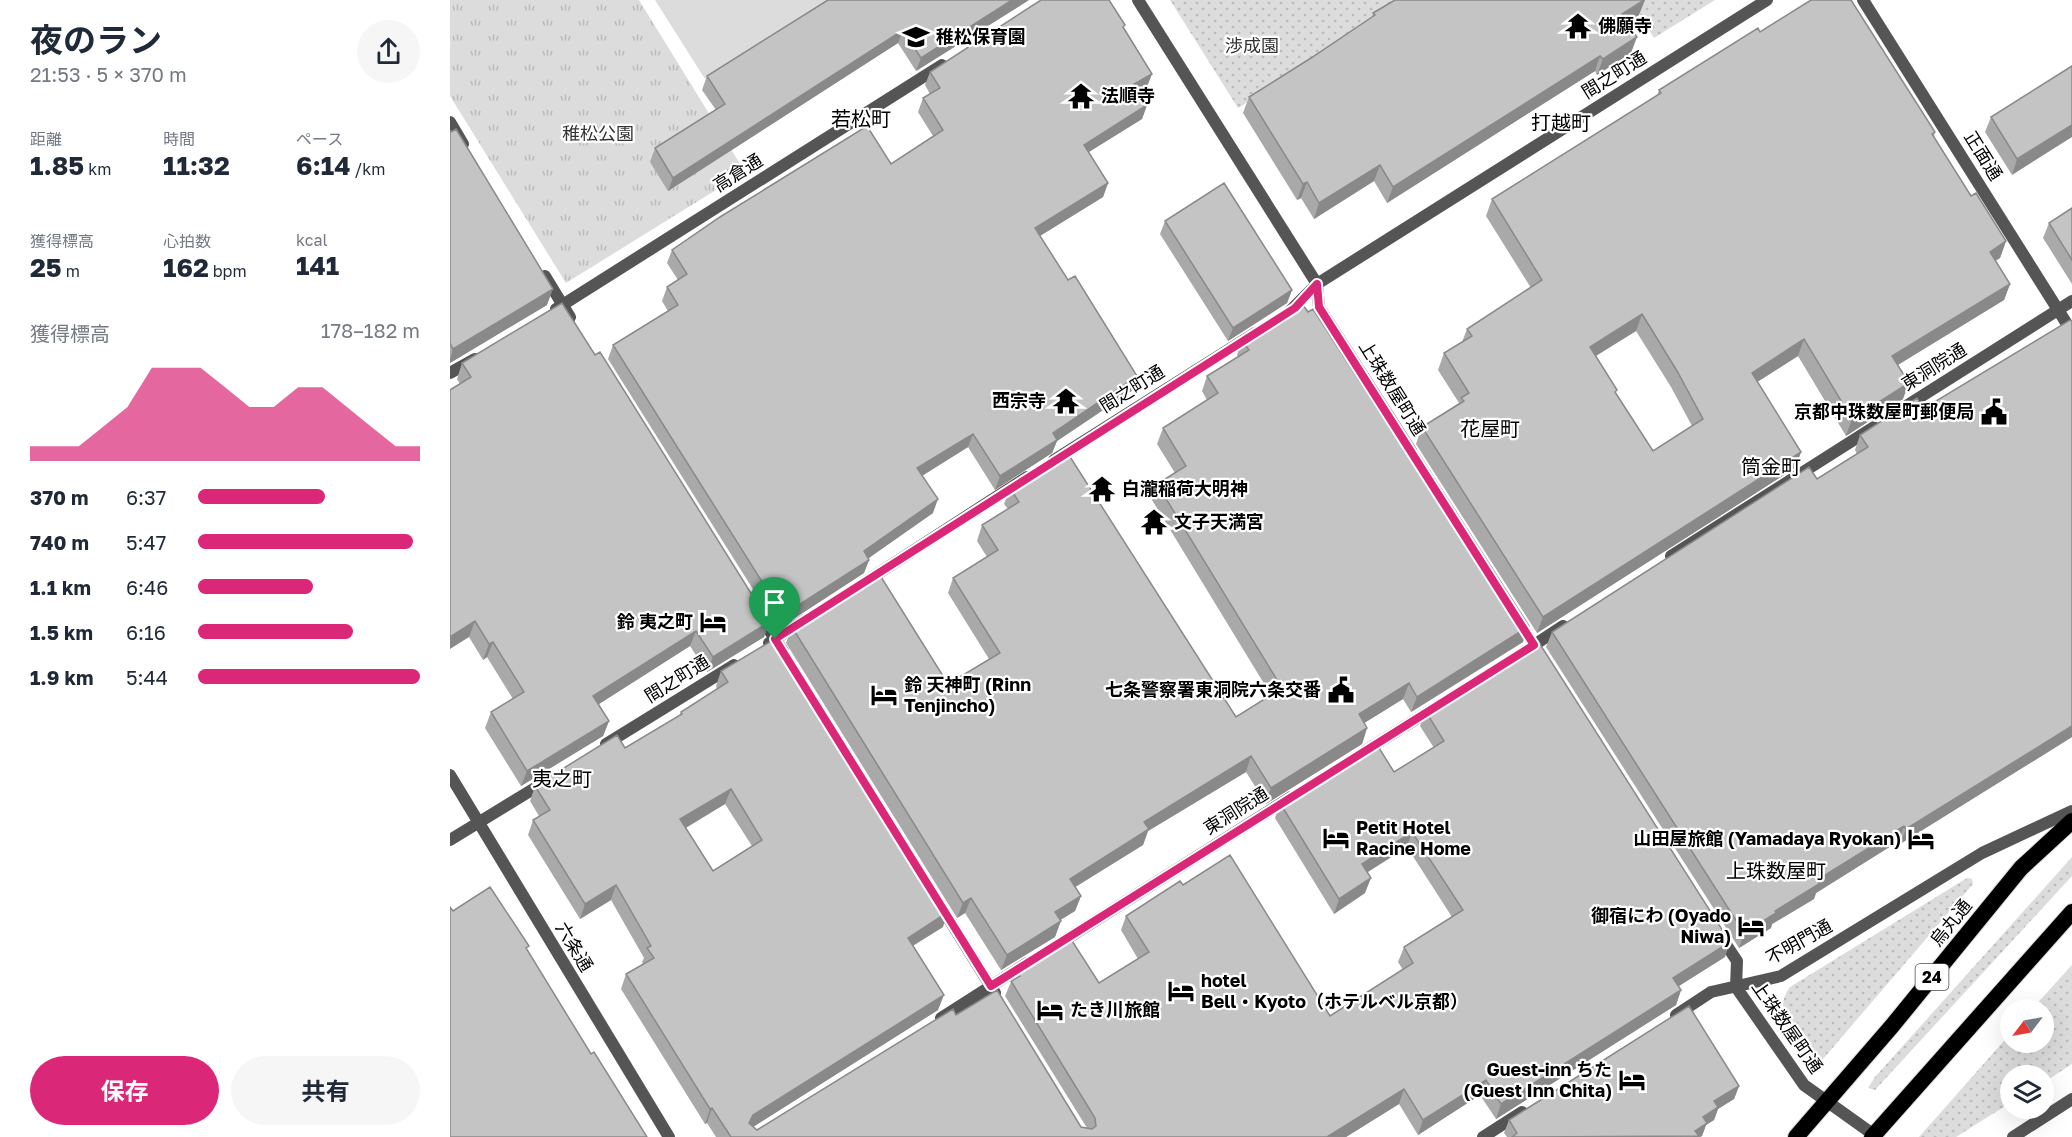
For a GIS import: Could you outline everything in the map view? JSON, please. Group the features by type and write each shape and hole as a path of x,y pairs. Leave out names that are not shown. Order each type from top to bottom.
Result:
{"highway":[{"name":"烏丸通","path":"1796,1137 1892,1026 2021,868 2072,821"},
{"path":"1873,1136 2072,912"}],"street":[{"name":"上珠数屋町通","path":"1138,0 1317,284 1319,307 1420,466"},
{"name":"間之町通","path":"853,589 1295,308 1317,284 1767,0"},
{"name":"正面通","path":"1863,0 2072,332"},
{"name":"高倉通","path":"542,318 954,57"},
{"path":"450,122 469,153"},
{"path":"538,264 575,325"},
{"name":"東洞院通","path":"1660,563 2072,302"},
{"path":"450,374 491,349"},
{"path":"750,600 788,659"},
{"name":"間之町通","path":"590,754 814,614"},
{"path":"1514,657 1573,619"},
{"path":"1353,758 1454,695"},
{"path":"450,840 560,772"},
{"name":"六条通","path":"450,775 669,1137"},
{"name":"東洞院通","path":"931,1024 1303,790"},
{"name":"不明門通","path":"1662,1024 1711,992 1781,976 1982,853 2072,811"},
{"path":"930,887 1004,1006"},
{"name":"上珠数屋町通","path":"1712,922 1737,961 1736,987 1804,1085 1873,1136"},
{"path":"2013,1137 2072,1099"},
{"path":"1483,1137 1533,1106"}],"green space":[{"name":"稚松公園","path":"450,0 639,0 745,172 566,283 450,96"},
{"path":"655,0 833,0 705,79"},
{"name":"渉成園","path":"1170,0 1410,0 1238,108"},
{"path":"1631,0 1715,0 1654,38"},
{"path":"2072,857 2072,876 1875,1090 1868,1088 1875,1077"},
{"path":"1967,878 1972,879 1973,884 1817,1066 1810,1064 1784,1017 1785,997 1790,987"},
{"path":"2072,965 2072,1064 2054,1076 2054,1065 2000,1065 2000,1109 1956,1137 1919,1137 2000,1045 2000,1053 2054,1053 2054,999 2041,999"}],"building":[{"path":"828,0 1012,0 921,58 903,30 673,178 655,148 725,104 707,76"},
{"path":"1041,0 1109,0 1152,74 1134,84 1147,105 1084,145 1108,183 1035,228 1068,280 1075,276 1137,376 1053,433 1057,440 1000,476 973,434 917,468 938,499 864,551 869,560 783,615 613,345 678,305 667,287 687,274 672,250 720,217 867,126 891,164 943,130 923,98 940,88 930,72"},
{"path":"1395,0 1644,0 1622,14 1637,37 1603,59 1600,56 1393,187 1380,165 1319,203 1307,182 1303,184 1249,97 1311,58 1375,15 1373,13"},
{"path":"1811,0 1851,0 1935,132 1932,134 1971,196 1976,193 2006,241 1990,252 2010,284 1892,356 1909,383 1852,419 1804,339 1752,373 1801,452 1543,617 1422,427 1464,401 1461,398 1469,393 1444,353 1472,336 1467,329 1542,280 1492,199 1661,93 1659,90 1758,28 1760,32","holes":["1642,314 1703,419 1653,451 1615,392 1617,390 1590,347"]},
{"path":"2072,66 2072,125 2017,159 1991,117"},
{"path":"456,129 553,289 453,349 450,343 450,130 451,132"},
{"path":"1224,183 1292,290 1233,328 1165,221"},
{"path":"2072,208 2072,260 2049,223"},
{"path":"1301,302 1308,312 1313,309 1399,442 1408,437 1529,626 1417,697 1409,683 1359,714 1367,728 1271,788 1251,756 1144,822 1149,829 1070,879 1081,896 1055,912 1061,921 1007,955 971,898 963,903 792,627 878,572 948,684 1000,653 953,578 998,550 982,525 1019,502 1010,488 1067,452 1236,717 1282,688 1157,484 1186,466 1163,428 1218,393 1207,376 1249,350 1242,340"},
{"path":"562,303 595,355 600,352 769,622 713,657 696,631 593,696 609,721 527,771 491,712 524,692 493,642 489,644 475,621 450,637 450,390 471,377 462,363"},
{"path":"2070,320 2072,321 2072,726 1906,829 1904,826 1817,880 1819,884 1744,933 1552,632 1809,467 1817,479 1868,447 1860,435 1917,398 1923,409"},
{"path":"778,637 948,912 908,938 944,995 753,1115 749,1123 757,1130 953,1009 956,1015 997,990 1081,1127 1092,1129 1096,1126 1095,1118 1011,981 1020,976 1016,970 1069,936 1099,983 1149,952 1126,916 1180,881 1183,885 1230,855 1330,1016 1413,963 1404,947 1463,910 1412,832 1362,864 1371,878 1339,899 1280,803 1376,743 1394,772 1444,741 1426,712 1538,641 1730,942 1673,978 1681,990 1501,1104 1486,1080 1423,1120 1404,1089 1327,1137 731,1137 712,1108 710,1109 626,974 654,958 647,948 651,946 616,885 585,904 533,820 550,810 535,786 617,735 625,748 682,714 681,712 728,682 721,671","holes":["731,789 762,840 713,871 680,819"]},
{"path":"490,887 529,946 526,948 591,1054 594,1052 647,1137 450,1137 450,907 453,911"},
{"path":"1689,1006 1739,1086 1714,1101 1718,1107 1703,1117 1707,1123 1695,1131 1699,1136 1512,1137 1517,1133 1509,1120"}],"place":[{"name":"佛願寺","path":"1578,26"},
{"name":"稚松保育園","path":"916,37"},
{"name":"法順寺","path":"1081,96"},
{"name":"西宗寺","path":"1066,401"},
{"name":"京都中珠数屋町郵便局","path":"1994,412"},
{"name":"白瀧稲荷大明神","path":"1102,489"},
{"name":"文子天満宮","path":"1154,522"},
{"name":"鈴 夷之町","path":"713,622"},
{"name":"七条警察署東洞院六条交番","path":"1341,690"},
{"name":"鈴 天神町 (Rinn Tenjincho)","path":"884,695"},
{"name":"Petit Hotel Racine Home","path":"1336,838"},
{"name":"山田屋旅館 (Yamadaya Ryokan)","path":"1921,839"},
{"name":"御宿にわ (Oyado Niwa)","path":"1751,926"},
{"name":"hotel Bell・Kyoto（ホテルベル京都）","path":"1181,991"},
{"name":"たき川旅館","path":"1050,1010"},
{"name":"Guest-inn ちた (Guest Inn Chita)","path":"1632,1080"}],"district":[{"name":"若松町","path":"861,119"},
{"name":"打越町","path":"1561,123"},
{"name":"花屋町","path":"1490,429"},
{"name":"筒金町","path":"1771,467"},
{"name":"夷之町","path":"562,779"},
{"name":"上珠数屋町","path":"1776,871"}],"route":[{"path":"1317,284 1319,307 1534,645 991,986 775,639 1295,308 1317,284"}]}
